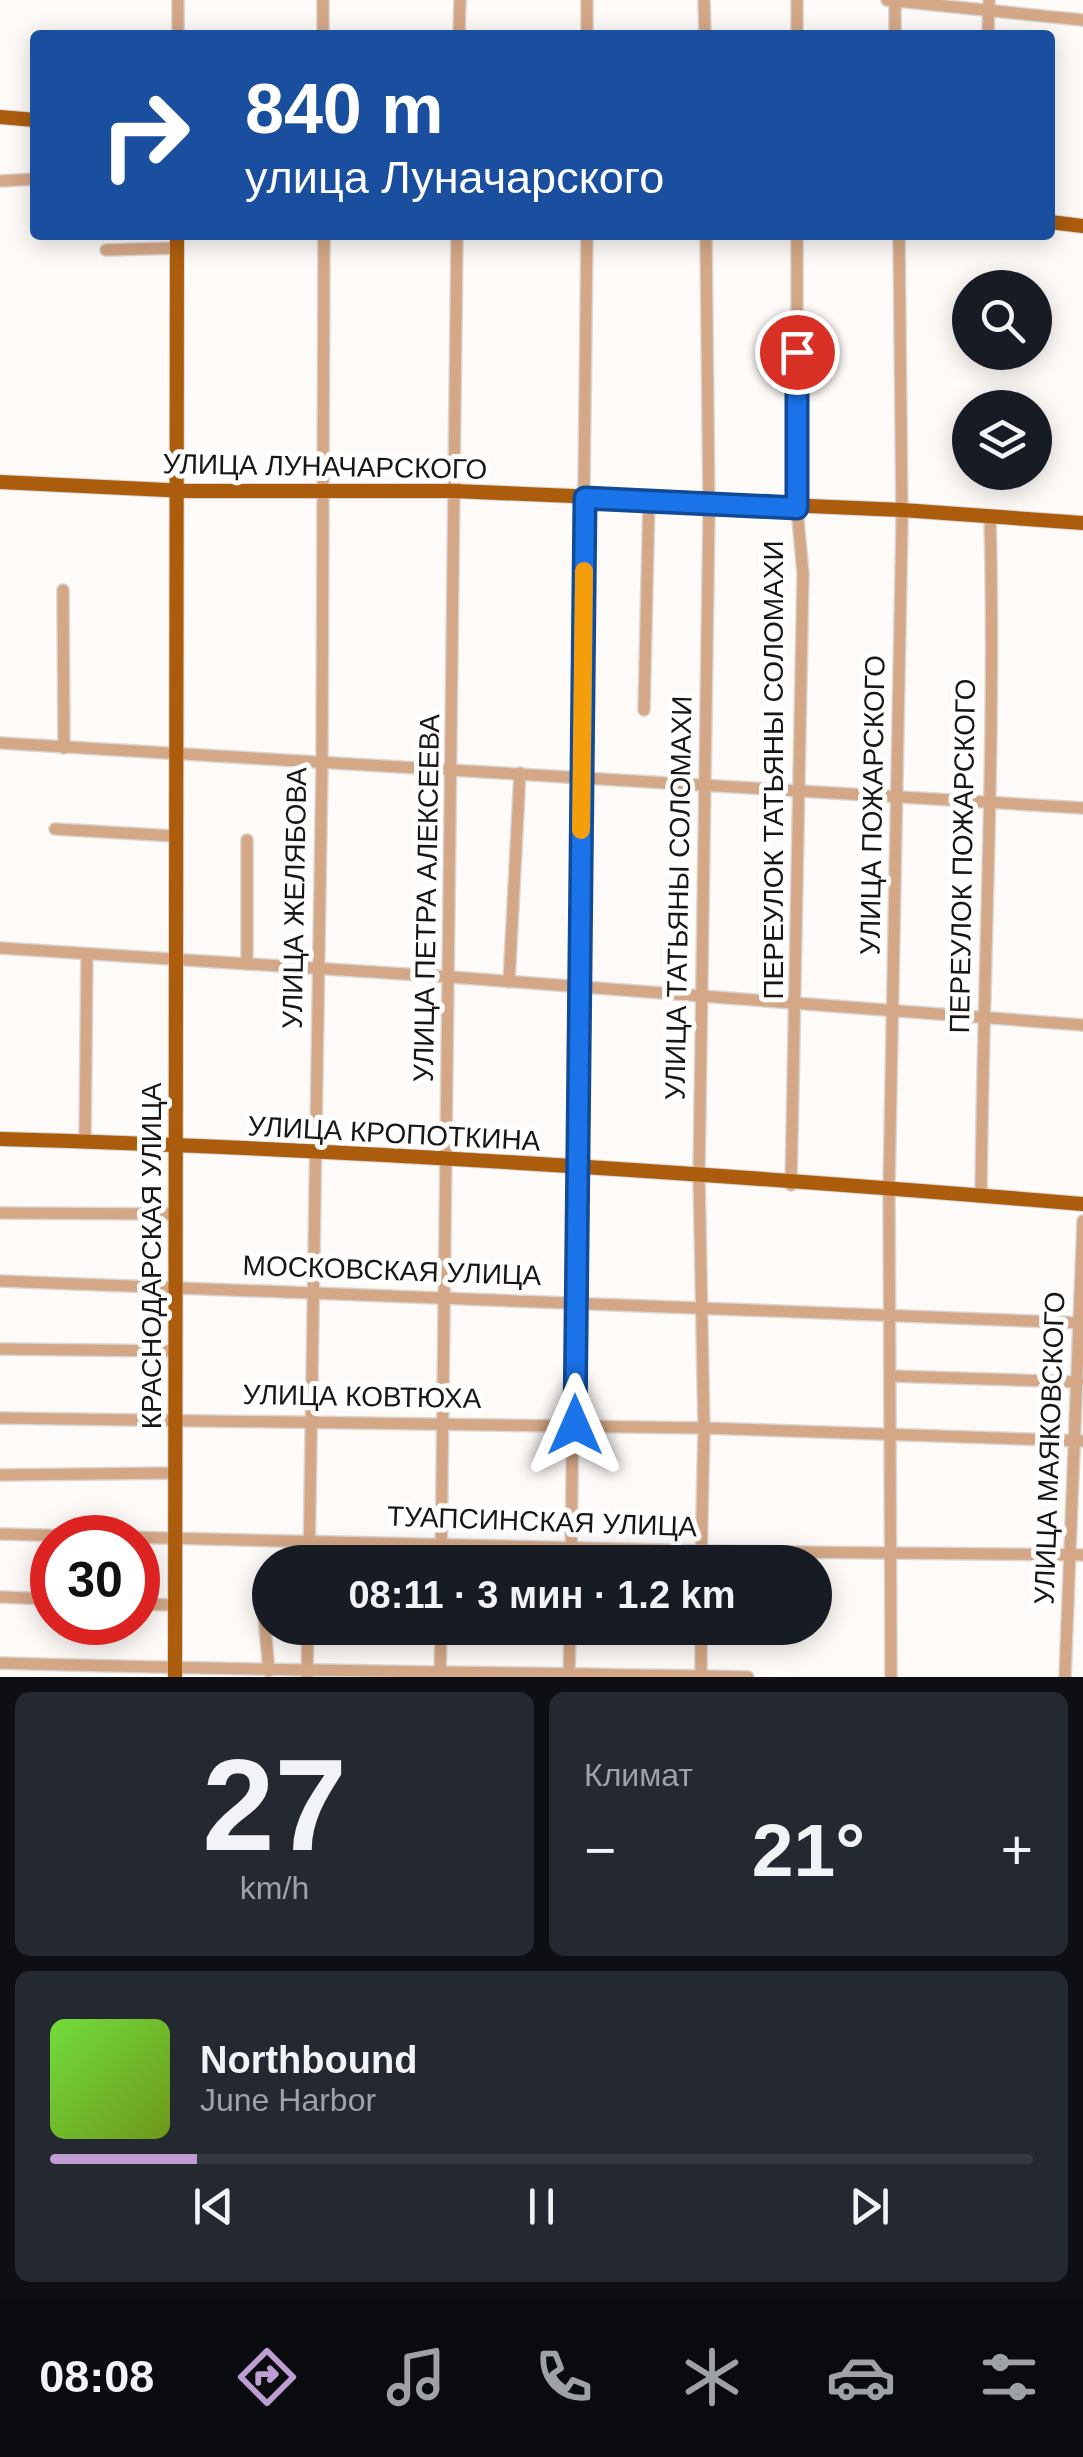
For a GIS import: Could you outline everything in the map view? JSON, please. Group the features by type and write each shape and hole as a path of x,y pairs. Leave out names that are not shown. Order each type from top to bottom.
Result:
{"main road":[{"path":"0,117 30,120"},
{"path":"1055,223 1083,226"},
{"name":"КРАСНОДАРСКАЯ УЛИЦА","path":"174,1673 178,242"},
{"name":"УЛИЦА ЛУНАЧАРСКОГО","path":"0,482 179,490 454,490 902,510 1083,523"},
{"name":"УЛИЦА КРОПОТКИНА","path":"0,1140 176,1144 315,1155 698,1174 790,1185 888,1188 1083,1204"}],"street":[{"path":"178,0 178,30"},
{"path":"323,0 323,30"},
{"path":"460,0 460,30"},
{"path":"587,0 587,30"},
{"path":"704,0 705,30"},
{"path":"797,0 797,30"},
{"path":"887,0 988,5 1083,20"},
{"path":"895,0 896,30"},
{"path":"0,181 30,179"},
{"name":"УЛИЦА ЖЕЛЯБОВА","path":"310,1545 322,764 320,490 324,240"},
{"name":"УЛИЦА ПЕТРА АЛЕКСЕЕВА","path":"441,1542 451,977 457,240"},
{"path":"572,1545 586,240"},
{"name":"УЛИЦА ТАТЬЯНЫ СОЛОМАХИ","path":"701,1545 704,1428 698,1174 709,502 706,240"},
{"name":"ПЕРЕУЛОК ТАТЬЯНЫ СОЛОМАХИ","path":"790,1185 802,791 797,240"},
{"name":"УЛИЦА ПОЖАРСКОГО","path":"891,1677 888,1188 902,510 898,240"},
{"name":"КРАСНОДАРСКАЯ УЛИЦА","path":"106,250 178,242"},
{"path":"644,710 649,500"},
{"name":"ПЕРЕУЛОК ПОЖАРСКОГО","path":"980,1196 982,1019 992,804 990,518"},
{"path":"64,590 64,748"},
{"path":"0,744 1083,808"},
{"path":"509,982 520,773"},
{"path":"54,829 174,836"},
{"path":"247,840 247,964"},
{"path":"0,948 451,977 1083,1026"},
{"path":"85,1142 87,954"},
{"path":"0,1213 176,1214"},
{"name":"УЛИЦА МАЯКОВСКОГО","path":"1065,1677 1076,1554 1083,1221"},
{"name":"МОСКОВСКАЯ УЛИЦА","path":"0,1280 1081,1323"},
{"path":"0,1349 176,1350"},
{"path":"890,1376 1078,1382"},
{"name":"УЛИЦА КОВТЮХА","path":"0,1418 443,1422 1079,1441"},
{"path":"0,1475 175,1472"},
{"name":"ТУАПСИНСКАЯ УЛИЦА","path":"0,1534 539,1545"},
{"name":"ТУАПСИНСКАЯ УЛИЦА","path":"832,1554 1076,1554"},
{"path":"0,1597 30,1599"},
{"path":"160,1605 174,1605"},
{"path":"267,1645 269,1671"},
{"path":"307,1675 308,1645"},
{"path":"440,1674 441,1645"},
{"path":"569,1675 570,1645"},
{"path":"701,1645 701,1676"},
{"path":"0,1663 174,1673 748,1677"}],"slow traffic":[{"path":"581,830 584,571"}],"route":[{"path":"575,1425 585,498 797,508 797,352"}]}
